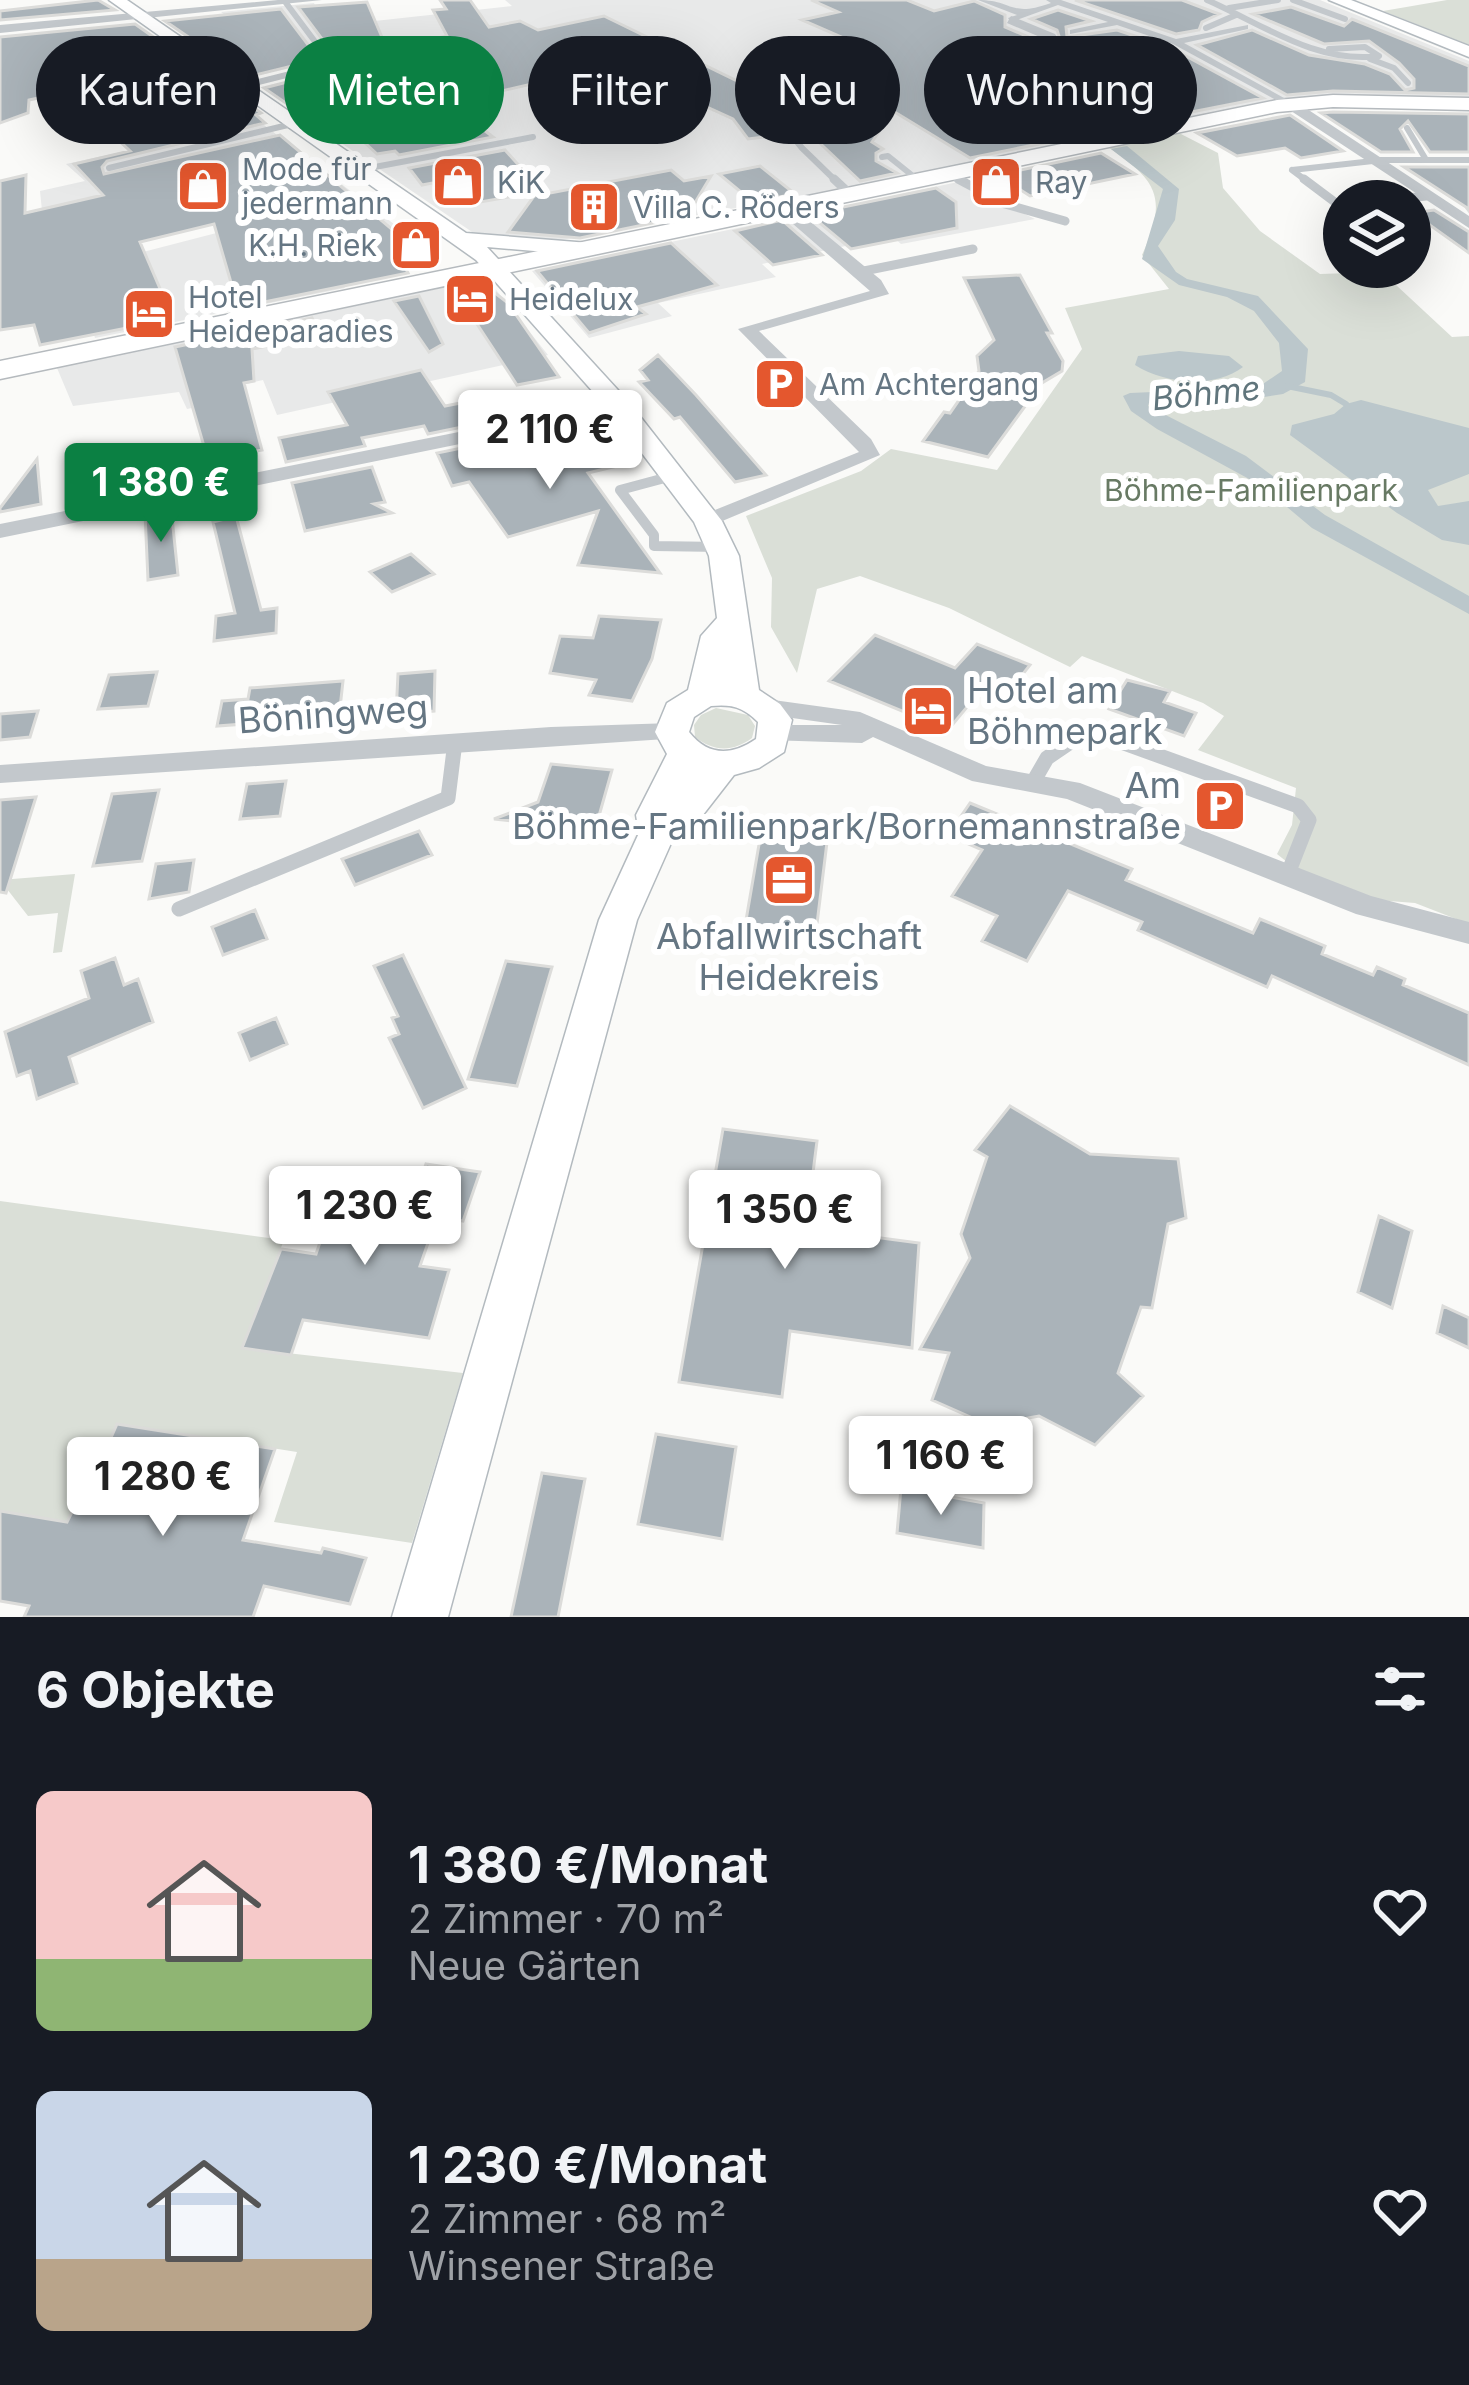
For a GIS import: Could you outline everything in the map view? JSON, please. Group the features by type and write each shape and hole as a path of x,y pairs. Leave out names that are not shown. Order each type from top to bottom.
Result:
{"main road":[{"path":"117,0 167,36"},
{"path":"1337,0 1469,52"},
{"path":"1197,123 1290,104 1469,104"},
{"path":"321,144 497,266 676,475 714,534 730,623 762,712 764,752 724,764 679,820 657,833"},
{"path":"0,370 1092,144"},
{"path":"460,239 581,248"},
{"path":"704,696 717,636 730,623"},
{"path":"420,1617 618,920 657,833 655,815 678,742 679,711 704,696 762,712"},
{"path":"678,742 724,764"}],"street":[{"path":"214,9 237,0"},
{"path":"0,29 316,0"},
{"path":"982,0 1046,36"},
{"path":"1018,17 1056,1 1161,36"},
{"path":"1073,32 1123,21"},
{"path":"1197,37 1245,27"},
{"path":"1197,53 1290,104 1402,180"},
{"path":"1431,199 1469,223"},
{"path":"714,534 870,455 864,443 747,329 880,294 783,207"},
{"path":"0,531 619,406"},
{"path":"762,712 876,733 981,774 1071,790 1366,906 1469,933"},
{"name":"Böningweg","path":"0,774 455,742 678,742"}],"lane":[{"path":"1205,28 1232,12 1278,0"},
{"path":"1293,0 1345,20"},
{"path":"1199,1 1317,50 1356,46 1380,54 1370,58 1394,68 1408,83"},
{"path":"260,81 322,65 316,43 276,2"},
{"path":"1065,36 1073,32"},
{"path":"109,167 284,126"},
{"path":"1407,128 1425,158"},
{"path":"359,170 528,138"},
{"path":"803,144 850,194"},
{"path":"882,157 888,156 918,180"},
{"path":"1323,193 1292,170 1372,160 1469,160"},
{"path":"822,166 841,163"},
{"path":"950,174 995,199 1065,221"},
{"path":"859,272 973,249"},
{"path":"676,475 620,490 654,535 654,546 714,534"},
{"path":"1031,784 1047,758 1088,730 1298,806 1309,820 1287,875"},
{"path":"179,909 448,798 455,742"}],"shaded area":[{"path":"505,0 1320,0 1469,61 1469,99 1277,99 1197,116 1197,36 924,36 924,144 1059,144 550,242 478,236 343,144 504,144 504,36 284,36 284,44 253,36 221,12 314,3 320,18 338,25 512,6"},
{"path":"260,122 428,250 339,274 345,288 95,338 82,292 143,252 286,215 45,240 40,191 85,181 66,164 158,144 260,144"},
{"path":"958,182 1035,219 901,244 892,236 762,264 776,277 658,303 672,316 589,338 532,271"},
{"path":"476,281 493,286 548,355 277,415 263,380 216,391 218,403 187,409 179,392 73,406 57,368"}],"green space":[{"path":"1469,0 1469,45 1383,11"},
{"name":"Böhme-Familienpark","path":"1197,142 1218,153 1223,188 1260,231 1323,274 1323,288 1399,288 1452,337 1469,336 1469,924 1415,903 1376,900 1297,870 1277,854 1292,825 1296,788 1198,750 1224,716 1203,703 1082,656 1070,667 949,608 860,576 817,589 797,673 771,627 772,578 746,516 861,471 891,449 997,470 1082,349 1065,308 1169,289 1142,255 1155,219 1154,192 1138,170 1108,147"},
{"path":"716,708 748,715 755,726 752,738 724,748 695,737 694,725 701,715"},
{"path":"75,874 62,952 53,953 58,913 28,916 0,880"},
{"path":"0,1201 284,1240 242,1348 463,1373 412,1543 274,1522 297,1452 118,1424 67,1522 0,1511"}],"water":[{"name":"Böhme","path":"1127,146 1179,189 1175,220 1158,246 1176,272 1187,279 1258,296 1308,349 1305,382 1283,394 1150,399 1148,406 1246,456 1325,515 1469,596 1469,614 1312,528 1262,486 1131,411 1123,396 1130,393 1260,386 1282,371 1279,343 1254,311 1227,297 1179,285 1142,259 1163,189 1111,149"},
{"path":"1179,351 1229,356 1243,367 1218,379 1189,381 1135,365 1138,356"},
{"path":"1361,400 1469,428 1469,474 1428,490 1438,506 1469,501 1469,545 1442,540 1397,513 1290,435 1292,425 1334,414"}],"building":[{"path":"98,0 115,10 0,20 0,11"},
{"path":"440,0 470,0 489,27 520,21 538,30 604,16 645,36 528,36 528,85 504,90 504,36 447,36 433,10 446,9"},
{"path":"811,0 907,0 934,11 974,1 1005,15 1005,27 1026,36 924,36 924,130 900,115 900,36 839,36 802,20 838,12"},
{"path":"1075,0 1182,0 1219,14 1202,22 1199,30 1176,34"},
{"path":"367,2 381,36 320,36 298,7"},
{"path":"1291,7 1344,26 1352,19 1469,66 1469,94 1333,91 1287,95 1197,45 1252,30 1309,55 1365,64 1390,74 1405,90 1414,88 1414,79 1369,41 1324,44 1253,14"},
{"path":"281,9 301,36 284,36 284,68 260,74 260,36 187,36 165,21"},
{"path":"1058,10 1091,21 1066,27 1067,36 1059,36 1057,30 1031,19"},
{"path":"135,24 152,36 36,36 36,99 29,100 28,113 0,123 0,37"},
{"path":"1117,30 1135,36 1074,36"},
{"path":"1197,62 1263,98 1197,111"},
{"path":"711,68 735,80 733,119 711,109"},
{"path":"284,83 284,102 264,88"},
{"path":"1321,113 1469,114 1469,152 1430,152 1408,121 1400,129 1413,152 1381,152"},
{"path":"1290,115 1343,151 1301,158 1285,148 1237,156 1197,133"},
{"path":"280,135 284,144 291,144 419,252 402,261 408,273 230,309 223,288 232,286 214,224 140,242 173,319 40,345 34,325 0,330 0,181 26,175 25,213 103,195 74,164 130,151 123,144 178,144 107,161 104,174 239,144 260,144 260,139"},
{"path":"366,144 456,144 399,155 395,151 377,154"},
{"path":"821,144 875,144 883,149 876,153 876,161 897,173 860,181"},
{"path":"947,144 1039,144 970,158"},
{"path":"505,150 542,191 458,206 432,183 422,185 409,168"},
{"path":"1101,153 1135,174 1030,196 997,175"},
{"path":"760,166 795,194 753,202 719,174"},
{"path":"1404,167 1469,167 1469,211 1431,180"},
{"path":"671,170 684,181 711,176 687,216 580,238 508,232 534,196"},
{"path":"936,188 956,202 957,228 851,249 809,214"},
{"path":"1431,210 1469,232 1469,253 1431,226"},
{"path":"782,220 822,255 773,265 735,231"},
{"path":"671,243 717,285 637,307 646,314 589,333 537,271"},
{"path":"1020,275 1052,333 1047,333 1063,361 1062,371 1042,383 988,457 923,441 944,412 950,413 979,371 977,356 994,340 964,278"},
{"path":"482,283 508,303 559,377 517,385 454,289"},
{"path":"419,296 443,344 429,352 394,301"},
{"path":"312,318 318,329 309,331 312,337 252,349 254,381 244,383 262,450 208,460 175,347"},
{"path":"658,355 766,475 735,482 680,417 674,419 639,382 648,380 640,370"},
{"path":"421,370 445,406 471,401 482,423 428,434 424,426 362,438 365,446 286,462 279,438 347,425 328,392"},
{"path":"592,426 621,465 588,473 660,573 578,565 598,511 508,537 469,482 452,486 437,453 491,442 496,452"},
{"path":"37,459 41,504 0,512 0,508"},
{"path":"372,467 385,502 374,504 392,513 305,531 292,483"},
{"path":"171,508 178,575 148,580 145,513"},
{"path":"236,516 261,610 277,608 276,633 214,641 216,616 235,613 213,522"},
{"path":"411,554 434,574 392,592 370,572"},
{"path":"599,616 661,620 652,659 632,701 589,695 596,680 550,673 560,636 593,638"},
{"path":"875,635 955,668 977,644 1030,665 1004,698 982,689 948,730 829,681"},
{"path":"435,671 434,711 396,714 398,674"},
{"path":"157,672 148,706 98,709 109,675"},
{"path":"1127,680 1170,691 1164,702 1196,713 1184,736 1109,709"},
{"path":"343,681 339,717 217,726 222,701 248,699 250,688"},
{"path":"38,711 30,737 0,740 0,714"},
{"path":"551,764 612,770 595,830 494,819 538,802"},
{"path":"286,781 280,816 240,819 247,784"},
{"path":"159,790 142,861 93,866 112,794"},
{"path":"36,797 6,893 0,892 0,800"},
{"path":"970,803 1132,869 1126,880 1253,933 1260,919 1325,946 1322,954 1373,975 1377,967 1405,979 1403,985 1469,1013 1469,1065 1272,976 1267,987 1138,930 1142,922 1068,891 1027,961 982,941 997,916 952,896 982,850 948,835"},
{"path":"762,827 828,834 815,940 744,932"},
{"path":"419,831 432,855 355,885 342,859"},
{"path":"194,860 189,892 149,899 156,864"},
{"path":"255,910 267,939 223,955 212,927"},
{"path":"403,955 466,1088 423,1108 389,1038 399,1034 392,1018 398,1016 374,966"},
{"path":"115,958 124,985 138,979 153,1022 69,1057 77,1083 37,1099 30,1071 17,1076 5,1032 89,998 81,971"},
{"path":"506,961 552,967 517,1086 468,1079"},
{"path":"276,1018 287,1044 250,1060 239,1033"},
{"path":"1010,1106 1090,1154 1178,1159 1186,1218 1168,1224 1152,1308 1141,1307 1118,1373 1143,1396 1095,1445 1039,1416 1023,1419 1009,1434 932,1400 949,1353 920,1349 970,1258 961,1234 987,1157 975,1150"},
{"path":"723,1129 817,1141 806,1228 919,1243 912,1348 790,1331 782,1397 679,1382"},
{"path":"426,1164 480,1172 463,1221 437,1217 420,1266 449,1270 429,1338 303,1320 291,1355 242,1348 281,1249 316,1254 334,1201 410,1208"},
{"path":"1379,1216 1412,1231 1392,1308 1358,1292"},
{"path":"1443,1306 1469,1318 1469,1348 1437,1333"},
{"path":"117,1424 275,1449 243,1540 321,1553 323,1548 366,1558 350,1604 264,1586 253,1617 24,1617 29,1606 0,1601 0,1511 67,1522 72,1512 78,1513"},
{"path":"656,1434 736,1447 722,1539 638,1524"},
{"path":"542,1473 585,1479 558,1617 511,1617"},
{"path":"901,1488 984,1503 983,1548 897,1533"}],"waterway":[{"path":"1287,386 1331,395 1346,404"}],"place":[{"name":"KiK","path":"458,182"},
{"name":"Ray","path":"996,182"},
{"name":"Mode für jedermann","path":"203,186"},
{"name":"Villa C. Röders","path":"594,207"},
{"name":"K.H. Riek","path":"416,245"},
{"name":"Heidelux","path":"470,299"},
{"name":"Hotel Heideparadies","path":"149,314"},
{"name":"Am Achtergang","path":"780,384"},
{"name":"Hotel am Böhmepark","path":"928,711"},
{"name":"Am Böhme-Familienpark/Bornemannstraße","path":"1220,806"},
{"name":"Abfallwirtschaft Heidekreis","path":"789,880"}]}
